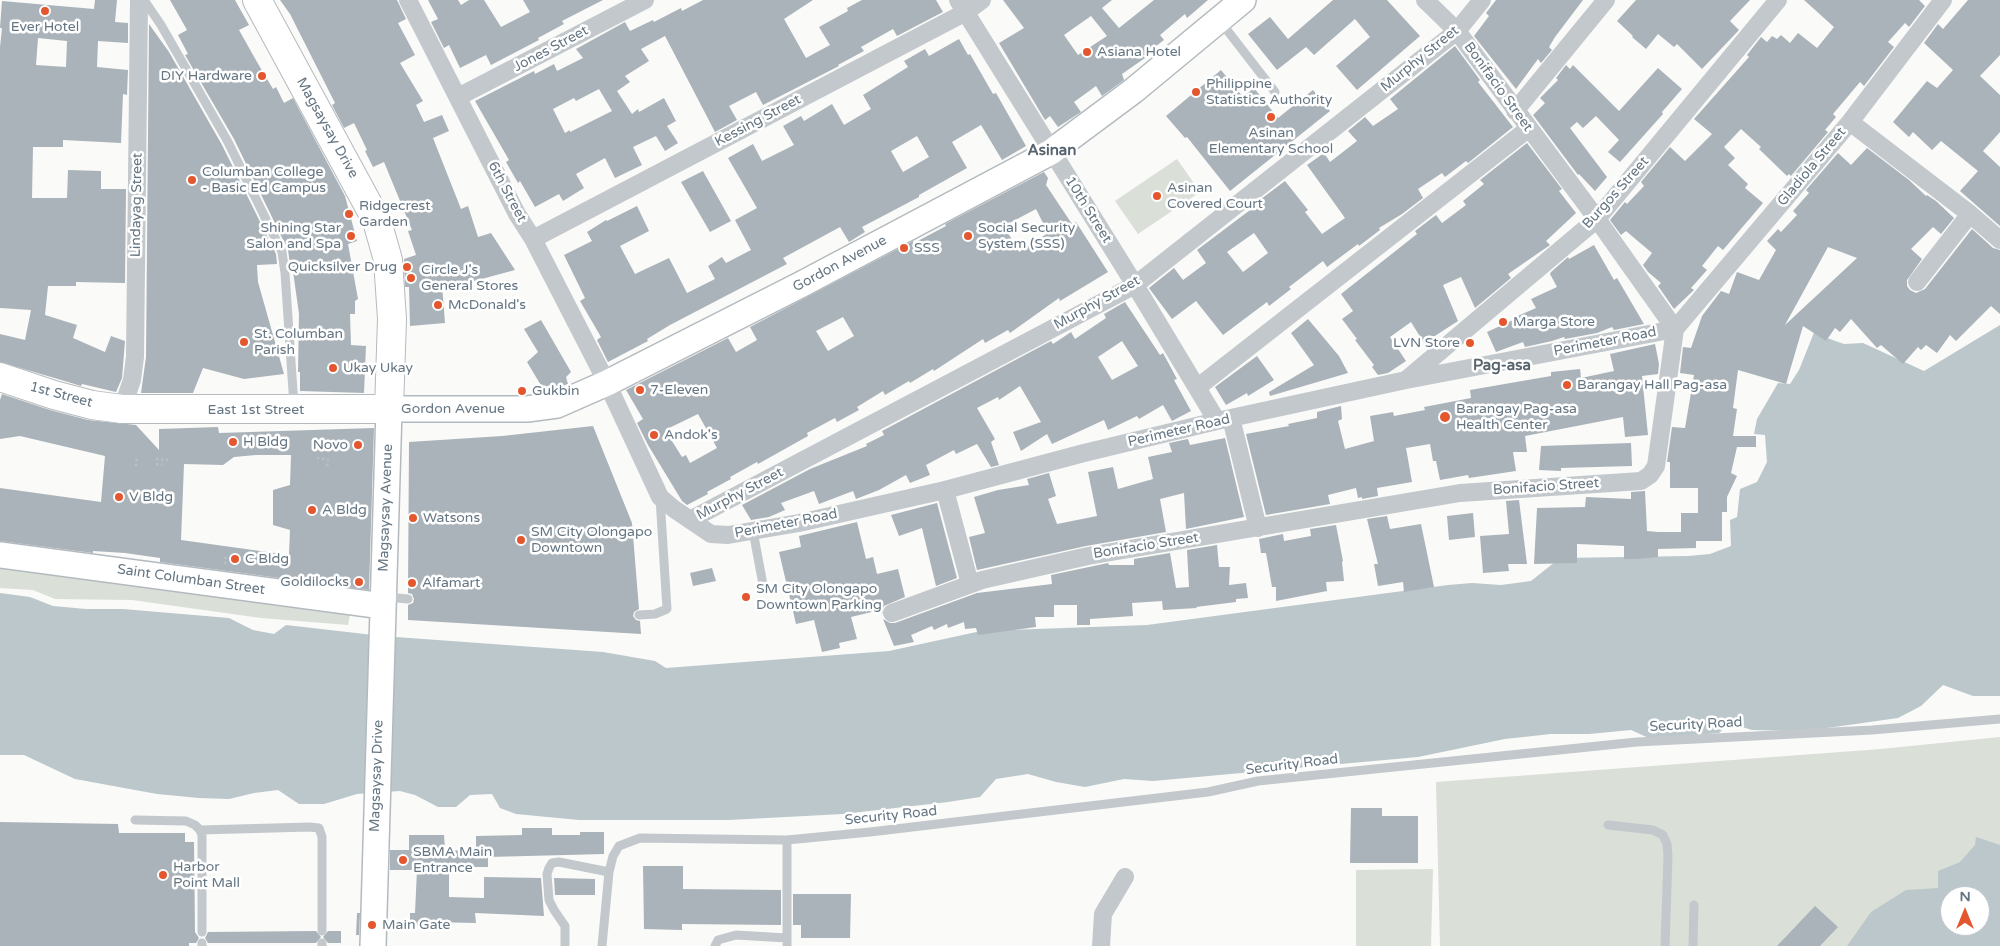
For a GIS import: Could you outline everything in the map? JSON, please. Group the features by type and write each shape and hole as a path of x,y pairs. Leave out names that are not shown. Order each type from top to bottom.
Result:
{"main road":[{"name":"Magsaysay Drive","path":"257,0 377,221 388,260 392,319 389,409"},
{"name":"Gordon Avenue","path":"389,409 527,409 557,405 607,383 802,284 1051,152 1133,91 1243,0"},
{"name":"1st Street","path":"0,377 54,396 92,405 122,409"},
{"name":"East 1st Street","path":"122,409 389,409"},
{"name":"Magsaysay Avenue","path":"383,611 389,409"},
{"name":"Saint Columban Street","path":"0,555 383,611"},
{"name":"Magsaysay Drive","path":"373,946 383,611"}],"street":[{"name":"Lindayag Street","path":"122,409 132,380 136,357 139,0"},
{"name":"6th Street","path":"408,0 517,214 533,239 607,383 660,497"},
{"name":"Jones Street","path":"458,97 644,0"},
{"name":"Kessing Street","path":"533,239 962,6 982,0"},
{"name":"Bonifacio Street","path":"892,613 970,584 1088,556 1460,493 1641,481 1650,475 1656,466 1674,329 1597,219 1457,31 1426,0"},
{"name":"Murphy Street","path":"690,520 1135,285 1457,31 1482,0"},
{"path":"1515,111 1606,0"},
{"name":"Burgos Street","path":"1406,380 1597,219 1778,0"},
{"name":"Gladiola Street","path":"1674,329 1850,122 1944,0"},
{"name":"10th Street","path":"962,6 1198,387 1224,420 1258,528"},
{"path":"1850,122 1970,214 2000,240"},
{"path":"1198,387 1528,128"},
{"path":"1917,282 1970,214"},
{"name":"Perimeter Road","path":"660,497 706,531 717,535 753,531 799,523 945,490 1084,453 1406,380 1674,329"},
{"path":"945,490 970,584"},
{"path":"1101,946 1104,914 1125,877"}],"lane":[{"path":"144,0 161,25 228,142 282,252 294,410"},
{"path":"1220,20 1275,92"},
{"path":"639,615 655,614 667,609 660,497"},
{"path":"753,531 764,590"},
{"path":"383,611 408,598"},
{"name":"Security Road","path":"602,946 609,872 613,856 619,846 640,838 787,840 1208,792 1258,782 1636,742 1872,730 2000,719"},
{"path":"136,820 186,821 195,825 200,830 202,835 202,932"},
{"path":"1608,825 1654,830 1663,835 1667,844 1668,856 1665,946"},
{"path":"200,830 319,828 322,837 322,931"},
{"path":"715,946 718,940 736,935 787,942 787,840"},
{"path":"566,946 565,926 549,900 547,874 549,868 552,863 559,862 609,872"},
{"path":"1693,946 1694,905"}],"path":[{"path":"136,466 137,456"},
{"path":"313,458 329,460"},
{"path":"156,459 168,460"},
{"path":"156,464 162,465"},
{"path":"225,564 226,555"}],"shaded area":[{"name":"Asinan Covered Court","path":"1177,159 1200,192 1138,234 1115,201"},
{"path":"2000,325 2000,696 1973,696 1943,685 1921,706 1898,718 1806,731 1752,730 1729,723 1719,733 1651,739 1631,730 1589,734 1551,734 1505,739 1418,757 1153,781 1124,779 1085,787 1056,782 1028,774 996,779 980,797 948,802 843,814 729,820 579,820 516,814 500,808 492,794 470,795 456,807 438,807 415,795 400,791 357,794 324,804 299,804 278,790 229,799 199,798 157,794 75,779 24,755 0,755 0,593 30,597 53,606 86,609 123,609 229,618 253,630 274,634 286,625 382,636 603,652 655,661 666,668 889,651 981,631 1147,625 1448,585 1472,583 1501,585 1531,581 1560,558 1710,554 1731,546 1730,520 1737,517 1740,489 1757,482 1767,462 1765,435 1754,434 1757,419 1778,383 1790,384 1799,370 1815,330 1827,338 1844,344 1863,343 1924,371"},
{"path":"0,567 350,615 348,625 261,618 132,600 55,599 33,590 0,588"},
{"path":"2000,737 2000,946 1440,946 1436,782 1881,749"},
{"path":"1976,837 2000,845 2000,946 1847,946 1871,912 1906,890 1938,888 1938,871 1960,862 1975,845"},
{"path":"1433,869 1431,946 1356,946 1356,870"}],"building":[{"path":"95,0 117,0 115,22 128,23 128,43 98,41 97,67 128,70 127,95 123,94 121,143 63,140 63,147 33,147 32,198 67,198 68,170 101,171 101,189 126,189 125,283 76,282 76,286 48,286 45,315 77,325 73,338 105,352 111,336 125,341 122,378 116,392 82,384 81,386 0,362 0,334 25,340 31,310 0,308 0,47 2,28 0,28 2,1 94,9","holes":["38,38 67,41 66,67 36,65"]},
{"path":"170,0 235,0 249,25 239,30 273,89 276,87 284,103 293,98 345,196 357,241 348,244 358,299 355,301 355,314 350,314 351,345 366,346 364,393 300,391 300,372 298,372 299,314 292,264 290,264 288,250 234,139 185,55 188,54 178,35 187,30"},
{"path":"280,0 397,0 406,19 398,23 415,55 400,63 423,101 416,105 424,122 442,115 449,131 433,138 461,209 468,206 478,237 491,233 515,270 463,284 442,285 445,323 410,326 409,287 405,287 404,259 416,255 408,231 412,230 384,162 373,167 354,123 344,128 332,105 335,103 290,14"},
{"path":"428,0 458,0 461,5 469,0 484,0 501,27 530,12 523,0 603,0 562,21 564,24 538,38 539,40 491,65 486,55 460,68 449,45 444,48 431,22 438,19"},
{"path":"703,0 813,0 784,19 806,58 830,45 819,27 848,11 847,8 862,0 936,0 943,12 897,36 893,29 861,47 864,51 839,66 763,105 756,92 729,106 737,120 715,132 665,36 641,49 649,61 625,76 630,82 617,91 632,114 638,109 639,112 664,98 676,121 667,126 678,143 665,151 656,136 633,147 642,165 615,178 605,158 576,174 584,188 563,201 559,194 535,207 506,162 509,160 475,101 534,71 535,74 554,64 557,71 583,58 576,49 625,22 630,31 653,20 654,22 681,8 682,11","holes":["599,89 612,111 565,133 553,109 574,98 576,101"]},
{"path":"1003,0 1112,0 1102,8 1119,28 1154,0 1208,0 1187,18 1185,14 1160,35 1164,40 1143,56 1145,58 1122,74 1124,80 1102,96 1096,86 1074,102 1081,112 1058,127 1050,116 1045,120 999,43 1024,28","holes":["1091,16 1107,36 1078,55 1064,35"]},
{"path":"1333,0 1387,0 1420,36 1357,90 1336,66 1370,37 1355,19 1314,55 1306,47 1277,70 1248,34 1270,17 1288,39"},
{"path":"1496,0 1583,0 1555,37 1549,47 1552,50 1541,63 1538,59 1516,89 1474,36 1489,16 1486,13"},
{"path":"1636,0 1750,0 1730,21 1739,30 1702,69 1677,44 1674,47 1658,34 1646,49 1632,37 1617,21"},
{"path":"1804,0 1919,0 1925,6 1909,27 1905,23 1888,42 1894,47 1864,86 1860,82 1833,114 1836,117 1825,130 1828,132 1791,176 1789,174 1787,176 1759,149 1761,147 1741,129 1724,147 1735,158 1728,165 1748,184 1745,188 1763,203 1723,250 1718,246 1702,266 1707,270 1691,288 1694,290 1674,309 1658,286 1661,283 1643,265 1652,253 1626,231 1621,235 1610,220 1625,202 1627,204 1644,186 1641,182 1670,147 1685,161 1712,134 1694,119 1749,57 1747,55 1761,37 1767,42 1772,36 1777,39 1781,35 1790,43 1798,33 1817,48 1834,27"},
{"path":"1968,0 2000,0 2000,55 1980,76 2000,95 2000,132 1983,151 2000,167 2000,226 1960,191 1978,171 1941,141 1932,150 1913,132 1909,137 1893,122 1927,81 1937,88 1953,70 1924,43 1938,24 1943,29"},
{"name":"Columban College - Basic Ed Campus","path":"149,24 169,52 222,145 276,254 277,264 257,265 258,282 284,374 244,379 203,368 193,393 141,393 146,357"},
{"path":"959,39 993,94 996,93 1026,146 1002,160 981,125 952,142 967,168 919,195 919,197 862,227 865,232 849,242 840,227 783,258 787,264 670,325 647,339 648,341 608,362 597,340 601,337 580,301 585,298 564,255 592,241 587,232 606,220 637,206 649,231 620,246 635,274 669,258 687,293 715,279 708,266 722,257 726,263 751,250 735,220 757,208 728,158 753,144 762,161 794,145 783,126 801,116 804,121 832,104 844,125 871,109 863,95 908,67 904,61 925,49 929,56","holes":["917,136 929,157 903,172 891,151"]},
{"path":"1455,46 1480,80 1478,82 1513,127 1468,163 1466,161 1445,177 1442,173 1418,189 1423,198 1379,228 1380,230 1359,246 1358,244 1327,267 1323,261 1289,287 1291,289 1269,306 1267,302 1223,335 1196,301 1172,319 1149,288 1174,268 1183,280 1206,263 1197,250 1262,201 1261,199 1285,181 1308,210 1305,212 1322,234 1345,218 1307,165 1324,153 1330,162 1357,141 1348,131 1365,117 1373,126 1398,109 1390,99","holes":["1254,233 1268,253 1243,272 1227,252"]},
{"path":"1566,65 1570,69 1573,65 1619,111 1658,68 1682,89 1662,112 1663,114 1620,162 1608,152 1619,140 1596,116 1583,128 1577,122 1570,128 1607,177 1595,191 1578,175 1533,115 1545,103 1540,98 1558,80 1556,78"},
{"path":"1221,70 1243,97 1254,88 1278,118 1313,90 1330,111 1230,191 1187,137 1185,138 1166,116"},
{"path":"1527,143 1562,189 1559,191 1576,213 1546,241 1550,245 1508,274 1511,278 1475,308 1461,277 1443,285 1458,321 1424,343 1411,322 1390,337 1406,361 1388,373 1378,375 1372,367 1374,365 1342,319 1353,311 1341,294 1417,234 1415,231 1436,215 1442,223 1466,205 1463,201 1484,184 1480,180"},
{"path":"1867,148 1909,180 1926,196 1936,201 1954,218 1941,234 1933,227 1911,249 1922,259 1907,280 1907,286 1910,290 1916,293 1925,289 1972,229 1993,248 2000,250 2000,314 1991,306 1956,341 1950,335 1937,353 1926,345 1921,350 1918,347 1903,364 1881,345 1877,348 1851,319 1840,332 1835,328 1826,341 1803,326 1786,384 1738,370 1733,408 1737,409 1733,436 1756,436 1756,447 1737,447 1731,473 1737,476 1727,497 1727,512 1722,512 1722,541 1696,541 1696,548 1658,549 1658,557 1636,559 1624,559 1624,546 1577,544 1577,563 1534,564 1537,508 1585,507 1586,497 1631,499 1631,492 1645,491 1647,531 1681,532 1681,513 1698,513 1698,488 1670,488 1670,462 1667,462 1672,427 1685,428 1694,375 1680,373 1683,347 1691,348 1702,316 1721,291 1729,294 1737,272 1759,280 1776,250 1767,241 1778,229 1781,232 1797,215 1793,211 1809,193 1806,190 1838,153 1851,165","holes":["1828,247 1857,258 1785,325"]},
{"path":"703,171 731,221 710,232 681,182"},
{"path":"1044,172 1048,178 1046,185 1072,224 1076,222 1108,272 1060,301 1059,298 1010,333 1008,330 985,343 983,339 934,371 933,369 885,395 883,391 857,407 859,410 837,422 835,418 807,433 808,436 758,464 757,462 730,477 731,479 707,492 708,494 687,505 682,501 648,445 637,423 643,419 626,390 728,338 736,352 757,340 750,327 913,241 914,243 946,226 945,224","holes":["1036,209 1048,233 1019,252 1004,226","843,317 854,336 828,351 816,331","698,414 717,448 690,463 686,455 682,457 665,430"]},
{"path":"1594,245 1614,280 1617,278 1644,324 1614,330 1612,327 1597,333 1565,339 1564,337 1525,347 1523,342 1496,352 1487,332 1536,308 1531,299 1557,287 1550,274 1551,272 1568,257 1569,259"},
{"path":"1125,302 1160,355 1163,353 1177,379 1174,380 1191,411 1172,421 1163,405 1139,419 1137,416 1108,430 1104,420 1052,444 1047,434 1021,451 1013,432 1041,422 1020,386 999,400 998,397 977,408 995,439 991,442 999,465 991,467 977,444 956,454 954,450 926,465 930,475 910,483 906,475 879,490 856,499 853,491 819,504 814,491 781,503 785,510 769,517 751,520 742,505 810,469 867,446 866,444 884,435 882,431 1051,341 1053,344 1071,332 1075,339 1106,318 1104,314","holes":["1122,341 1138,366 1112,380 1098,357"]},
{"path":"1308,319 1339,356 1348,373 1270,396 1269,392 1314,365 1291,333"},
{"path":"541,320 571,372 566,377 568,384 545,392 527,362 538,352 524,329"},
{"path":"1655,344 1659,364 1658,374 1642,376 1648,435 1625,437 1623,417 1525,436 1527,452 1513,452 1516,471 1469,478 1468,475 1440,480 1436,461 1433,461 1430,444 1406,448 1412,482 1377,488 1378,496 1362,499 1362,497 1358,498 1356,488 1328,495 1330,504 1266,515 1246,434 1289,426 1288,424 1317,418 1317,412 1341,406 1342,419 1338,421 1345,449 1374,441 1370,416 1393,412 1394,416 1425,410 1424,407 1471,398 1470,390 1551,376 1551,372 1580,369 1581,378 1614,371 1610,354"},
{"path":"1257,356 1274,380 1248,396 1247,393 1226,405 1215,387"},
{"path":"2,394 88,420 136,425 159,450 159,429 218,427 219,433 374,428 369,590 160,562 160,558 125,553 93,551 93,553 0,541 0,488 101,502 105,456 20,436 0,439 0,400","holes":["291,455 290,485 273,490 273,525 290,530 289,555 181,540 184,464 223,465 234,457"]},
{"name":"SM City Olongapo Downtown","path":"593,426 632,523 639,609 634,612 633,616 636,620 640,621 641,634 408,620 408,605 413,603 414,599 412,594 408,593 409,442 502,436"},
{"path":"1225,438 1244,517 1186,529 1184,493 1160,499 1166,532 1086,546 977,570 969,537 985,533 974,497 998,490 1029,485 1027,479 1049,473 1056,496 1048,499 1057,524 1097,516 1088,472 1113,467 1118,489 1153,479 1148,457 1172,452 1169,443 1188,439 1190,445"},
{"path":"1631,443 1632,466 1561,468 1561,471 1539,470 1541,446"},
{"path":"1519,500 1527,564 1508,564 1509,571 1483,573 1480,536 1509,534 1506,501"},
{"path":"937,503 957,578 936,586 922,528 899,536 891,515"},
{"path":"1473,513 1475,537 1449,540 1447,516"},
{"path":"1387,516 1390,529 1421,524 1434,587 1404,592 1403,582 1378,586 1374,564 1378,564 1367,519"},
{"path":"857,522 866,559 873,557 877,574 898,569 905,597 884,606 882,614 880,610 851,617 857,639 839,643 840,648 822,652 814,620 796,624 779,552 801,547 799,536"},
{"path":"1336,525 1343,561 1344,581 1326,582 1327,591 1276,601 1276,587 1272,587 1266,553 1261,553 1259,539 1283,534 1284,541 1311,536 1310,529"},
{"path":"1217,545 1219,567 1230,567 1229,585 1246,583 1248,598 1236,599 1236,602 1197,608 1163,610 1162,601 1132,603 1133,616 1090,619 1090,625 1077,625 1077,605 1054,605 1054,617 1035,617 1036,627 978,635 976,628 965,629 964,622 948,628 947,624 934,630 932,626 911,635 914,642 894,646 883,619 890,623 895,623 977,593 1052,584 1051,575 1108,563 1109,565 1134,565 1134,559 1170,553 1176,588 1189,587 1187,550"},
{"path":"712,568 716,581 693,586 690,573"},
{"path":"1351,808 1382,808 1382,816 1418,816 1418,863 1350,863"},
{"path":"0,822 118,824 119,833 185,833 185,842 194,842 195,932 199,938 196,943 189,943 189,946 0,946"},
{"path":"522,828 552,828 552,835 580,835 580,832 604,832 604,854 488,857 488,867 449,867 449,897 484,898 484,877 541,878 544,916 475,913 476,923 429,922 429,926 410,926 410,913 415,913 417,870 390,870 390,850 409,850 409,835 444,835 445,850 476,851 476,836 522,835"},
{"path":"643,866 683,866 683,889 781,890 781,925 682,924 682,930 644,929"},
{"path":"554,878 595,879 595,895 555,895"},
{"path":"793,894 851,894 850,938 801,938 801,925 793,925"},
{"path":"1815,906 1838,927 1820,946 1777,946"},
{"path":"357,913 360,913 359,935 356,935"},
{"path":"316,931 321,937 316,943 208,943 205,938 208,932"},
{"path":"328,931 341,931 341,943 328,943 323,937"}],"place":[{"name":"Ever Hotel","path":"45,11"},
{"name":"Asiana Hotel","path":"1087,52"},
{"name":"DIY Hardware","path":"262,76"},
{"name":"Philippine Statistics Authority","path":"1196,92"},
{"name":"Asinan Elementary School","path":"1271,117"},
{"name":"Columban College - Basic Ed Campus","path":"192,180"},
{"name":"Asinan Covered Court","path":"1157,196"},
{"name":"Ridgecrest Garden","path":"349,214"},
{"name":"Shining Star Salon and Spa","path":"351,236"},
{"name":"Social Security System (SSS)","path":"968,236"},
{"name":"SSS","path":"904,248"},
{"name":"Quicksilver Drug","path":"407,267"},
{"name":"Circle J's General Stores","path":"411,278"},
{"name":"McDonald's","path":"438,305"},
{"name":"Marga Store","path":"1503,322"},
{"name":"St. Columban Parish","path":"244,342"},
{"name":"LVN Store","path":"1470,343"},
{"name":"Ukay Ukay","path":"333,368"},
{"name":"Barangay Hall Pag-asa","path":"1567,385"},
{"name":"7-Eleven","path":"640,390"},
{"name":"Gukbin","path":"522,391"},
{"name":"Barangay Pag-asa Health Center","path":"1445,417"},
{"name":"Andok's","path":"654,435"},
{"name":"H Bldg","path":"233,442"},
{"name":"Novo","path":"358,445"},
{"name":"V Bldg","path":"119,497"},
{"name":"A Bldg","path":"312,510"},
{"name":"Watsons","path":"413,518"},
{"name":"SM City Olongapo Downtown","path":"521,540"},
{"name":"C Bldg","path":"235,559"},
{"name":"Goldilocks","path":"359,582"},
{"name":"Alfamart","path":"412,583"},
{"name":"SM City Olongapo Downtown Parking","path":"746,597"},
{"name":"SBMA Main Entrance","path":"403,860"},
{"name":"Harbor Point Mall","path":"163,875"},
{"name":"Main Gate","path":"372,925"}],"district":[{"name":"Asinan","path":"1052,151"},
{"name":"Pag-asa","path":"1502,366"}]}
